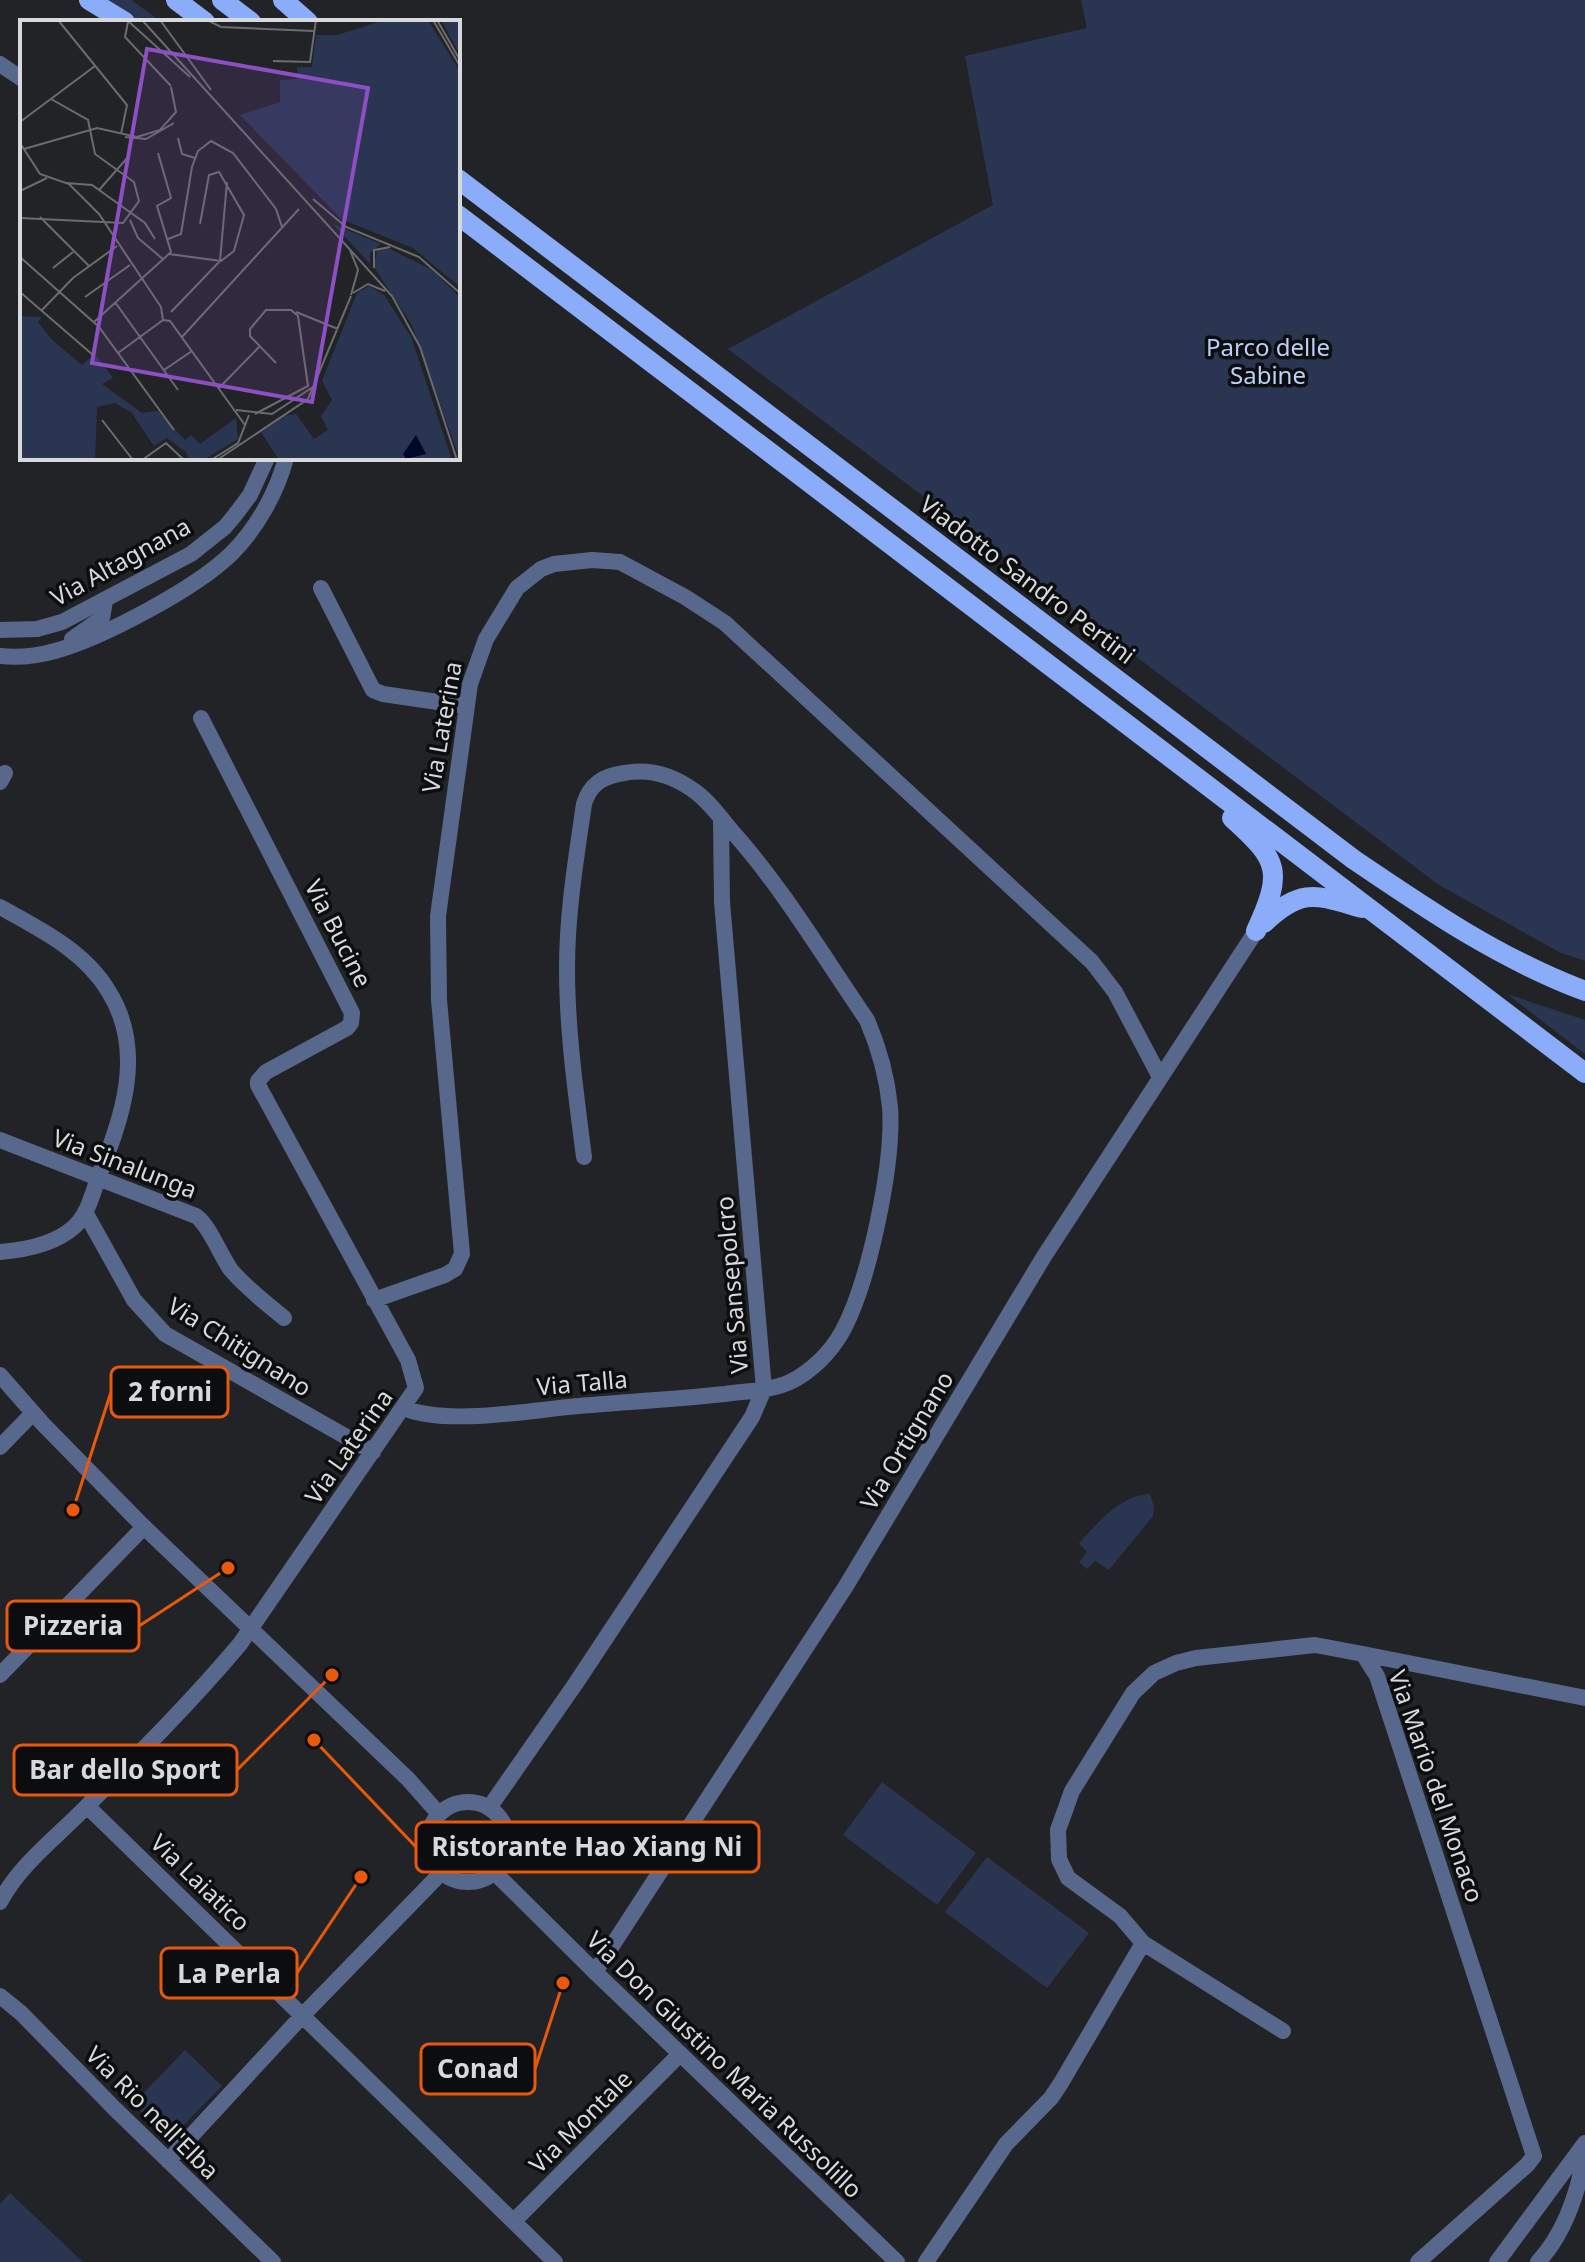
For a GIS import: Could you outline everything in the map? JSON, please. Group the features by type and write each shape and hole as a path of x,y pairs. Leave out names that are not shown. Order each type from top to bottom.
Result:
{"main road":[{"path":"89,0 122,20"},
{"path":"176,0 202,20"},
{"path":"222,0 248,20"},
{"path":"283,0 306,20"},
{"path":"460,169 495,207"},
{"name":"Viadotto Sandro Pertini","path":"460,181 1353,859 1468,936 1527,967 1585,991"},
{"path":"460,218 1585,1073"},
{"path":"1183,766 1206,794 1261,844 1269,856 1273,887 1256,931"},
{"path":"1256,931 1282,906 1300,898 1321,897 1376,913"},
{"path":"1565,1058 1585,1090"}],"street":[{"path":"0,64 20,78"},
{"name":"Via Altagnana","path":"0,630 37,629 74,617 191,554 225,527 250,495 266,460"},
{"path":"0,656 24,656 66,644 158,603 198,581 239,546 254,526 285,460"},
{"name":"Via Laterina","path":"0,1902 18,1874 212,1677 250,1629 416,1388 415,1377 374,1300 451,1272 462,1254 440,1014 439,902 465,706 480,651 501,611 524,581 554,564 606,560 628,565 725,623 1081,950 1106,978 1160,1077"},
{"path":"321,588 373,690 465,706"},
{"path":"66,644 102,618 105,601"},
{"path":"66,644 76,627 74,617"},
{"name":"Via Bucine","path":"201,718 352,1013 347,1028 266,1072 258,1085 374,1300"},
{"name":"Via Talla","path":"404,1408 430,1416 476,1414 764,1389 788,1383 813,1366 836,1342 854,1307 863,1281 889,1155 890,1109 884,1065 867,1020 757,861 697,792 673,778 653,772 627,772 610,776 595,784 584,804 570,905 567,969 568,1027 584,1157"},
{"name":"Via Sansepolcro","path":"489,1808 576,1683 752,1417 764,1389 722,902 721,818"},
{"path":"0,907 52,937 100,977 124,1024 129,1063 126,1093 115,1132 85,1212 77,1224 54,1239 0,1252"},
{"name":"Via Ortignano","path":"595,1972 846,1586 1043,1258 1256,931"},
{"name":"Via Sinalunga","path":"0,1140 202,1220 234,1274 284,1318"},
{"name":"Via Chitignano","path":"85,1212 134,1300 165,1334 373,1452"},
{"path":"0,1375 144,1527 408,1779 439,1814"},
{"path":"0,1447 33,1413"},
{"path":"0,1675 144,1527"},
{"name":"Via Mario del Monaco","path":"1283,2031 1143,1943 1125,1920 1068,1878 1062,1869 1058,1844 1061,1817 1072,1791 1143,1682 1160,1670 1196,1658 1322,1645 1363,1654 1377,1676 1533,2152 1532,2160 1418,2262"},
{"path":"1363,1654 1585,1698"},
{"path":"468,1802 489,1808 506,1829 508,1843 505,1856 494,1872 477,1880 465,1882 453,1879 434,1863 429,1851 431,1826 447,1807 468,1802"},
{"name":"Via Laiatico","path":"87,1806 304,2014 555,2262"},
{"path":"168,2161 304,2014 442,1872"},
{"name":"Via Don Giustino Maria Russolillo","path":"494,1872 897,2262"},
{"path":"926,2262 1006,2144 1051,2098 1143,1943"},
{"name":"Via Rio nell'Elba","path":"0,1996 21,2013 273,2262"},
{"name":"Via Montale","path":"514,2221 680,2054"},
{"path":"1497,2262 1585,2143"},
{"path":"1538,2262 1551,2248 1570,2209 1585,2154"}],"green space":[{"path":"103,0 131,0 159,20 135,20"},
{"name":"Parco delle Sabine","path":"1081,0 1585,0 1585,961 1559,952 1439,885 728,349 993,205 965,56 1087,28"},
{"path":"1507,994 1585,1020 1585,1054"},
{"path":"1150,1494 1153,1516 1109,1570 1095,1561 1087,1569 1079,1562 1087,1552 1079,1543 1102,1519 1129,1499"},
{"path":"882,1782 976,1853 937,1905 843,1835"},
{"path":"987,1857 1089,1933 1047,1988 945,1912"},
{"path":"185,2050 222,2086 170,2139 133,2104"},
{"path":"10,2193 83,2262 0,2262 0,2204"}],"place":[{"name":"2 forni","path":"73,1510"},
{"name":"Pizzeria","path":"228,1568"},
{"name":"Bar dello Sport","path":"332,1675"},
{"name":"Ristorante Hao Xiang Ni","path":"314,1740"},
{"name":"La Perla","path":"361,1877"},
{"name":"Conad","path":"563,1983"}]}
